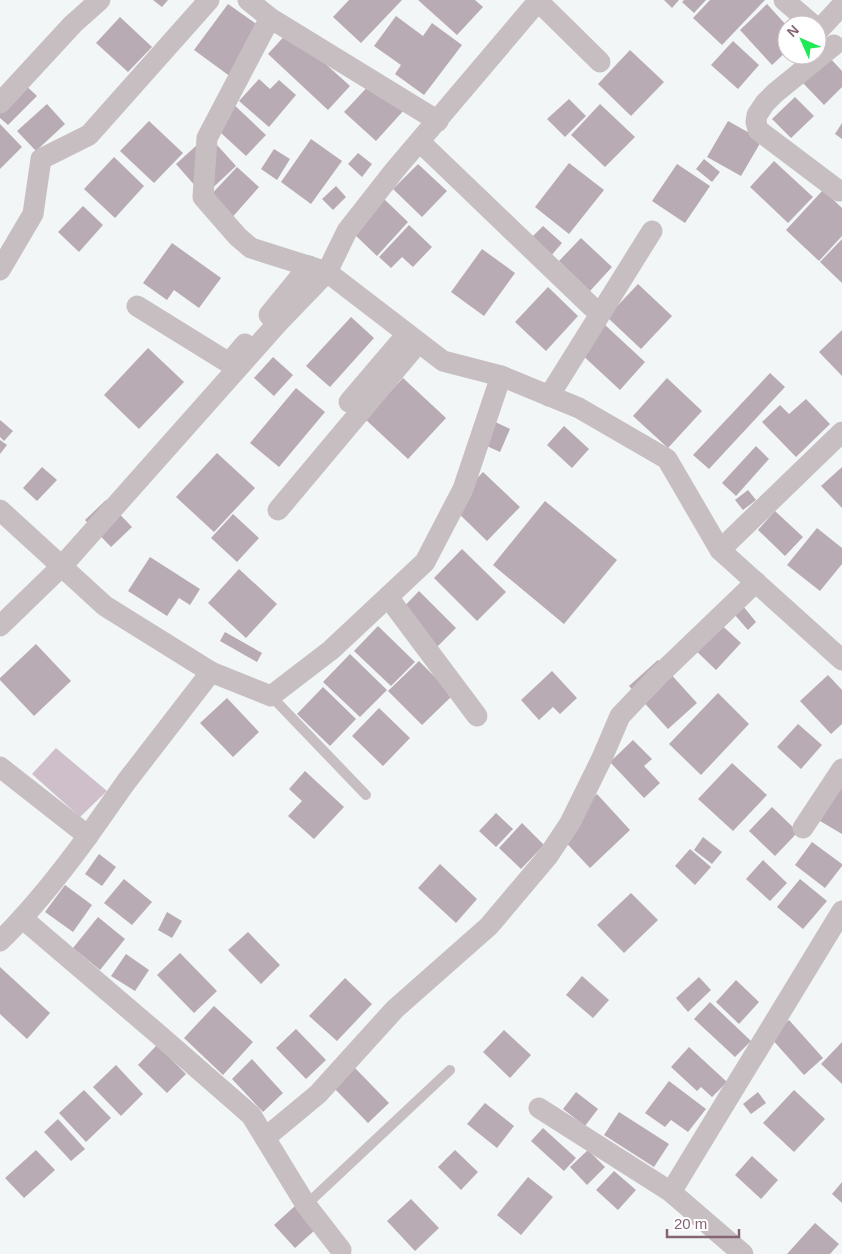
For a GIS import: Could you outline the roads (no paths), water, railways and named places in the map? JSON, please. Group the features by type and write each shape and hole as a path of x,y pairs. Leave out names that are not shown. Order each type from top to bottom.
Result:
{"street":[{"path":"0,103 73,24 100,0"},
{"path":"0,270 33,214 41,159 89,135 209,0"},
{"path":"248,0 270,18 438,121"},
{"path":"0,626 62,566 277,324 394,171 538,0 600,62"},
{"path":"784,0 801,15"},
{"path":"827,32 842,5"},
{"path":"270,18 207,138 203,197 238,237 251,248 318,269 443,361 501,376 579,408 667,459 720,550 842,660"},
{"path":"800,65 765,103 757,115 758,130 840,191"},
{"path":"420,142 592,308"},
{"path":"549,396 652,232"},
{"path":"136,306 229,363 318,269"},
{"path":"349,402 412,338"},
{"path":"278,510 412,338"},
{"path":"0,510 105,606 211,672 271,696 331,650 425,562 463,489 501,376"},
{"path":"720,550 842,432"},
{"path":"265,1138 318,1094 395,1009 489,926 548,856 570,823 620,716 657,677 756,582"},
{"path":"388,597 477,716"},
{"path":"0,941 64,868 126,782 211,672"},
{"path":"0,766 88,836"},
{"path":"803,828 842,769"},
{"path":"672,1192 842,911"},
{"path":"22,918 251,1115 306,1205 343,1253"},
{"path":"539,1108 672,1192 743,1254"}],"lane":[{"path":"271,696 366,795"},
{"path":"306,1205 450,1070"}]}
